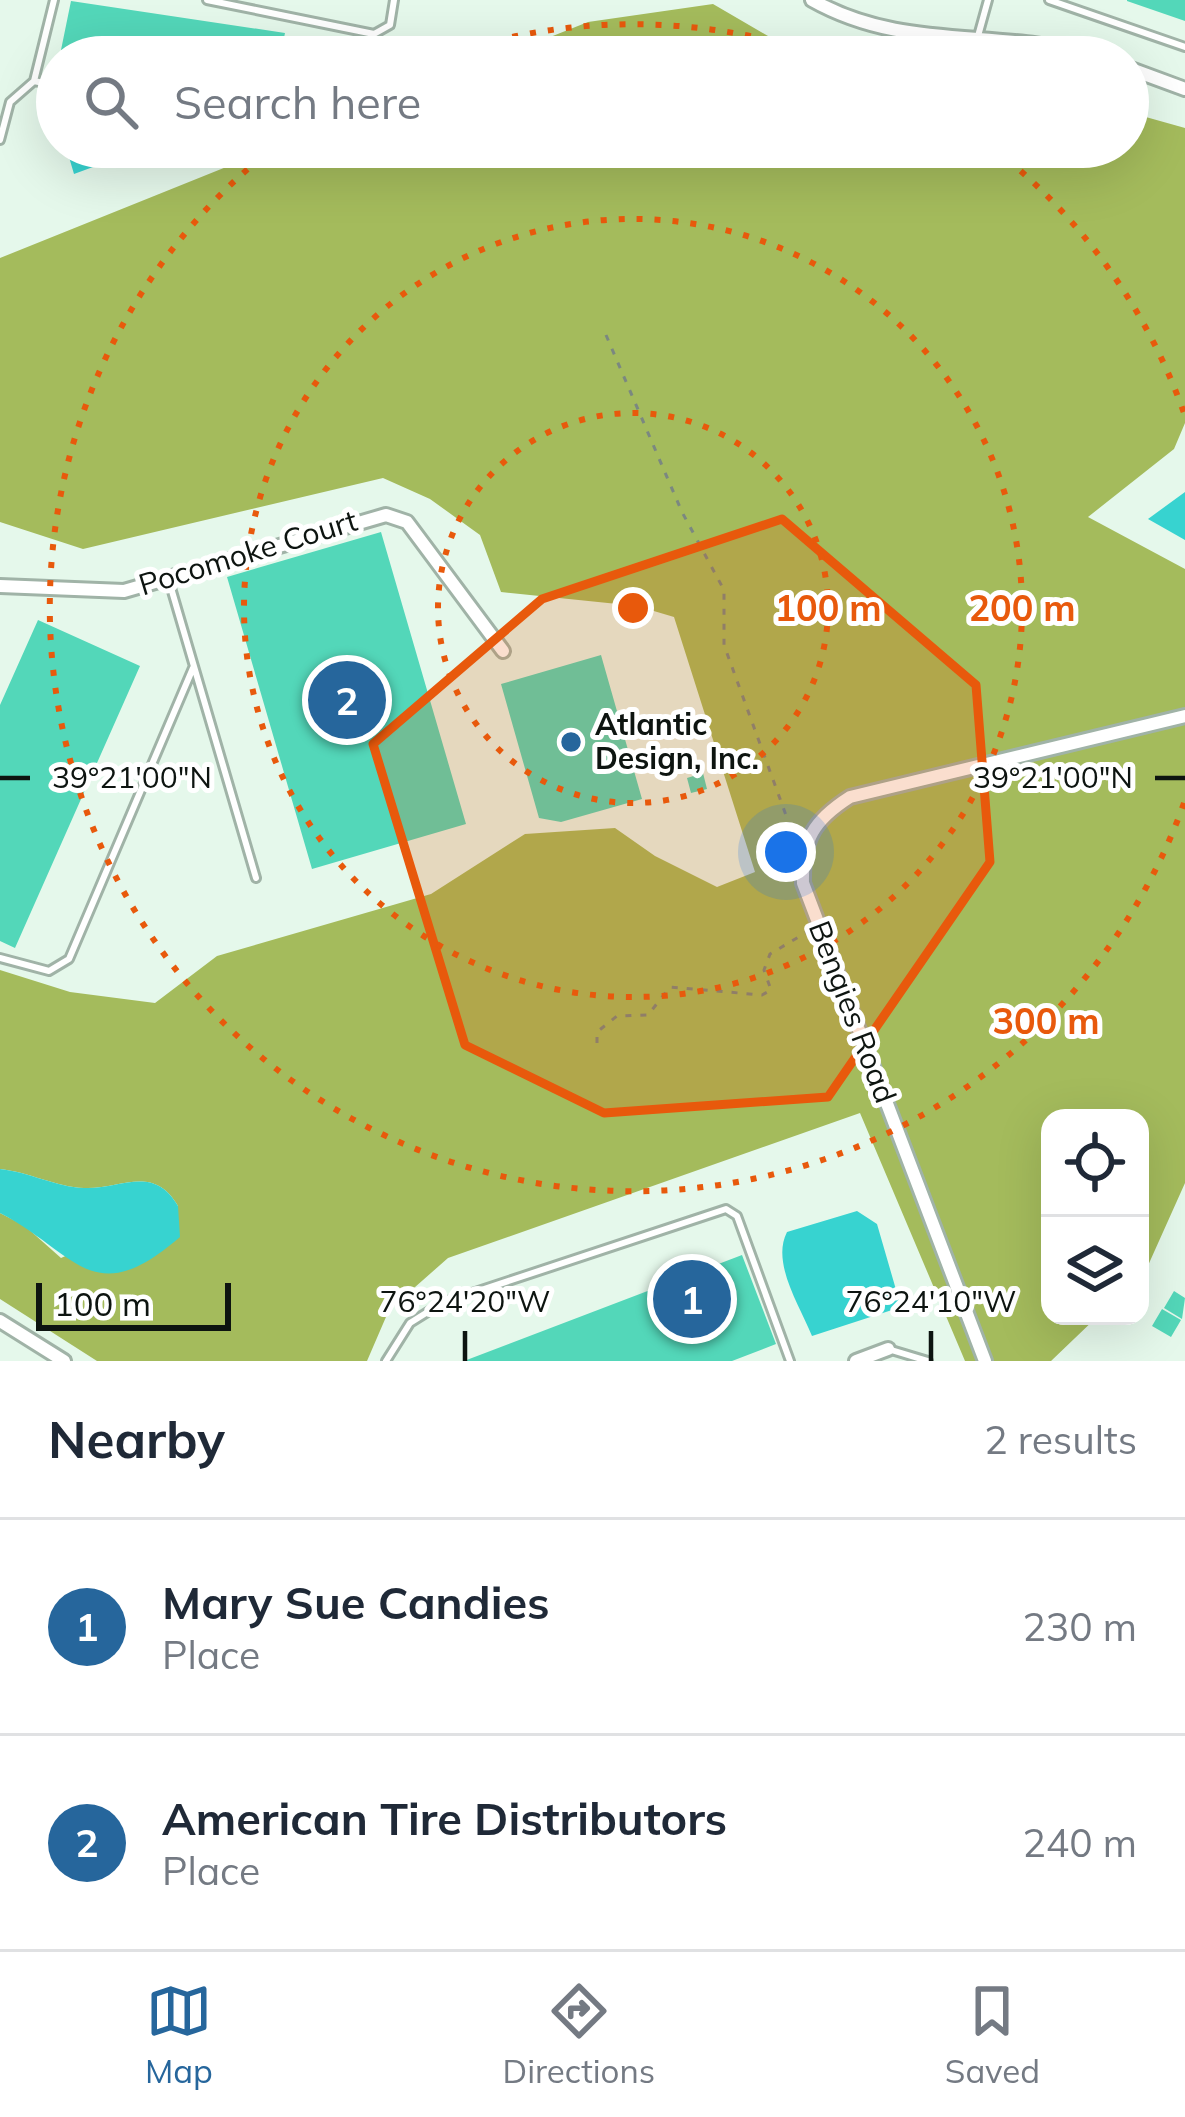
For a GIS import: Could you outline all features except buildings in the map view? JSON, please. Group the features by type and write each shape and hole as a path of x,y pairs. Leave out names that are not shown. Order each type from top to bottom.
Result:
{"street":[{"path":"812,0 880,30 945,36"},
{"path":"1149,76 1185,89"},
{"name":"Pocomoke Court","path":"0,586 124,591 359,519 396,517 407,521 503,650"},
{"path":"805,841 822,815 850,797 1185,716"},
{"name":"Bengies Road","path":"805,841 803,883 985,1361"},
{"path":"0,1321 64,1361"},
{"path":"856,1361 888,1349"}],"lane":[{"path":"45,36 54,0"},
{"path":"207,0 374,34 390,25 394,0"},
{"path":"979,36 988,0"},
{"path":"1049,0 1185,47"},
{"path":"0,140 10,102 34,81 36,73"},
{"path":"168,577 256,878"},
{"path":"0,958 49,971 69,958 193,668"},
{"path":"386,1361 410,1324 442,1303 726,1209 737,1216 790,1361"},
{"path":"888,1349 928,1361"}],"path":[{"path":"606,335 682,512 724,590 724,645 791,829 805,841"},
{"path":"597,1043 597,1033 616,1016 648,1015 670,987 762,995 770,990 764,970 770,954 792,937 820,927"}],"highlighted area":[{"path":"782,519 976,685 990,862 828,1097 604,1113 465,1045 373,744 542,599"}],"green space":[{"path":"713,4 768,36 553,36 588,22"},
{"path":"1149,118 1185,128 1185,423 1174,449 1088,517 1185,569 1185,1183 1149,1263 1149,1109 1041,1109 1041,1325 1089,1325 1051,1361 965,1361 860,1113 448,1258 389,1310 367,1361 97,1361 0,1299 0,1213 25,1226 61,1258 178,1206 158,1185 147,1182 84,1188 0,1169 0,970 70,992 155,1003 217,956 431,894 525,834 615,828 655,856 717,887 755,872 674,617 637,606 501,592 480,535 430,499 383,478 83,549 0,522 0,258 224,168 1149,168"}],"water":[{"path":"1185,492 1185,540 1148,519"},
{"path":"0,1169 74,1187 158,1185 178,1206 180,1237 126,1271 86,1268 0,1213"},
{"path":"857,1211 877,1224 899,1300 892,1310 812,1336 785,1271 782,1257 787,1232"}],"place":[{"name":"American Tire Distributors","path":"347,700"},
{"name":"Atlantic Design, Inc.","path":"571,742"},
{"name":"Mary Sue Candies","path":"692,1299"}]}
